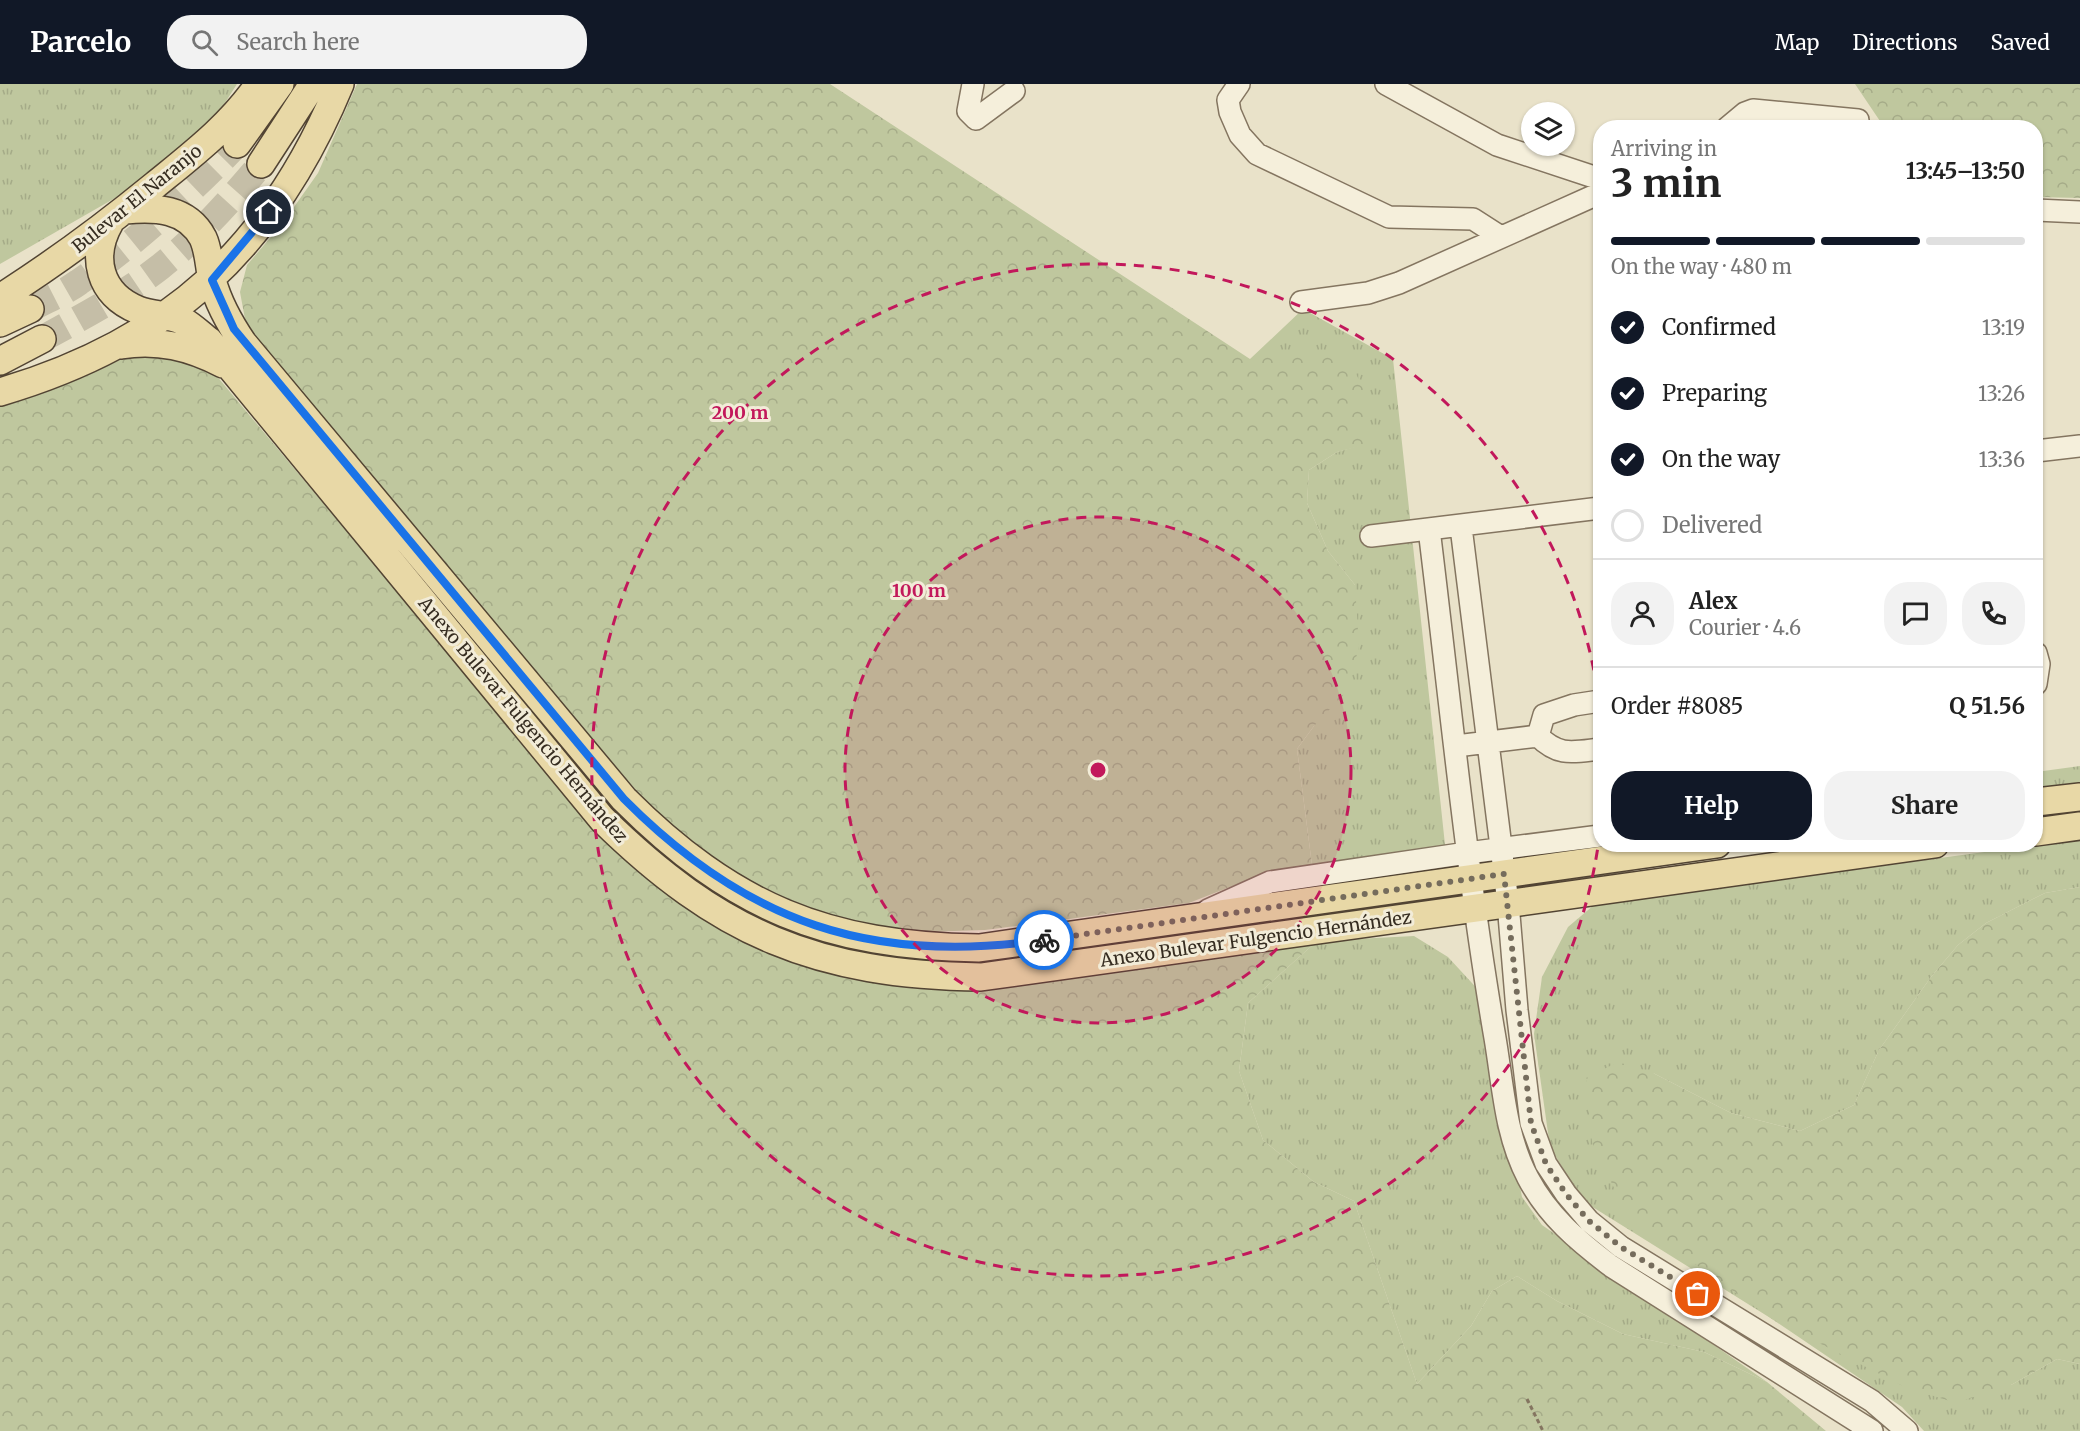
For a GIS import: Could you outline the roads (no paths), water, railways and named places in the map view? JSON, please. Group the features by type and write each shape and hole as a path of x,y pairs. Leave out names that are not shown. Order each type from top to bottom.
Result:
{"main road":[{"name":"Bulevar El Naranjo","path":"0,297 59,261 117,216 220,131 259,84"},
{"path":"237,144 280,84"},
{"path":"261,164 313,84"},
{"path":"0,392 117,346 168,316 212,280 284,193 317,135 340,84"},
{"path":"168,316 140,311 123,302 109,289 101,272 98,252 100,239 117,216 157,207 175,212 191,223 203,238 212,280"},
{"name":"Anexo Bulevar Fulgencio Hernández","path":"212,280 226,315 243,343 624,799 665,840 710,874 759,903 812,924 866,939 922,947 979,948 1184,920 1468,866 1616,852"},
{"path":"0,323 30,309"},
{"name":"Anexo Bulevar Fulgencio Hernández","path":"168,316 182,320 201,334 236,373 602,819 646,862 694,899 746,929 802,952 860,968 920,976 981,977 1877,852"},
{"path":"0,361 42,339"},
{"path":"117,346 149,342 180,346 209,357 236,373"},
{"path":"2043,801 2080,797"},
{"path":"2043,831 2080,826"}],"lane":[{"path":"973,84 968,111 976,118 1014,91"},
{"path":"1239,84 1229,97 1230,112 1240,135 1257,153 1389,217 1473,219 1501,237"},
{"path":"1386,84 1497,145 1593,177"},
{"path":"1736,120 1744,112 1753,110 1858,120"},
{"path":"1301,302 1368,293 1389,286 1593,196"},
{"path":"2043,210 2080,212"},
{"path":"2043,450 2080,446"},
{"path":"1371,536 1461,527 1593,509"},
{"path":"1461,527 1486,742 1508,903 1531,1123 1546,1164 1566,1194 1589,1221 1621,1247 1872,1401 1907,1431"},
{"path":"1429,530 1456,746 1473,908 1509,1129 1527,1178 1551,1214 1570,1233 1611,1266 1872,1431"},
{"path":"1538,736 1544,714 1593,702"},
{"path":"1456,746 1538,736"},
{"path":"1538,736 1550,748 1569,753 1593,750"},
{"path":"1502,861 1593,838"},
{"path":"1495,1036 1520,1033"}],"tunnel":[{"path":"30,309 73,286 121,251 181,199 237,144"},
{"path":"42,339 117,296 160,267 213,218 261,164"}]}
